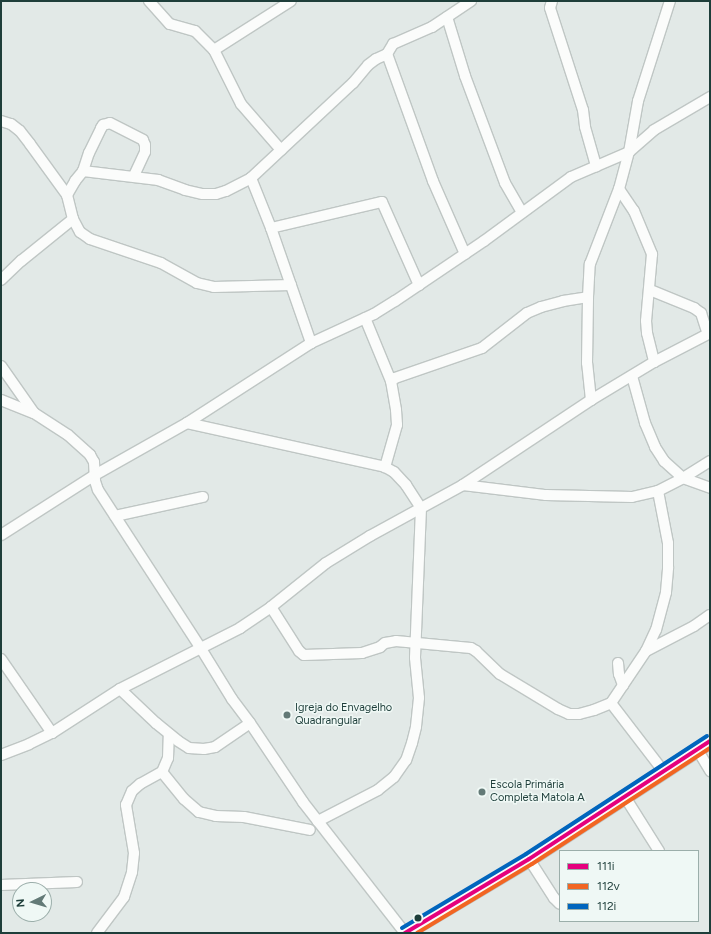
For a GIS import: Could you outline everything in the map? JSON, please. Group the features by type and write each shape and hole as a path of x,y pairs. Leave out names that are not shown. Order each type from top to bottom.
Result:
{"street":[{"path":"149,1 170,24 195,31 214,50 241,104 281,150"},
{"path":"214,50 291,1"},
{"path":"83,171 158,180 185,190 203,194 216,194 226,191 251,178 353,83 368,65 387,54 393,44 432,27 471,1"},
{"path":"552,1 550,8 584,110 585,127 596,166"},
{"path":"591,400 587,370 590,264 619,189 629,152 639,100 670,1"},
{"path":"447,17 465,76 505,184 522,212"},
{"path":"387,54 433,181 465,254"},
{"path":"1,535 95,475 187,423 310,343 365,318 395,301 465,254 571,177 629,152 654,130 710,97"},
{"path":"1,121 11,124 20,131 68,195 73,219 80,232 90,239 160,263 197,283 214,287 232,288 291,285"},
{"path":"68,195 75,180 83,171 89,153 103,125 110,124 143,140 146,145 145,152 134,176"},
{"path":"251,178 271,228 310,343"},
{"path":"619,189 634,211 652,254 650,290 646,321 647,333 654,362"},
{"path":"271,228 382,202 419,285"},
{"path":"1,280 73,219"},
{"path":"1,754 29,744 52,733 120,689 240,628 271,607 326,563 370,536 463,485 591,400 654,362 709,334 701,314 694,308 650,290"},
{"path":"391,381 395,378 482,348 527,313 541,307 562,301 588,297"},
{"path":"365,318 391,381 397,425 385,467"},
{"path":"1,366 34,413"},
{"path":"632,376 645,423 655,447 664,461 683,478 710,488"},
{"path":"1,400 34,413 68,435 90,455 94,462 98,490 232,699 318,821 405,933 530,859 710,741"},
{"path":"187,423 385,467 394,472 406,485 422,508 417,643 415,658 418,698 416,727 406,760 394,777 378,790 318,821"},
{"path":"463,485 546,495 580,497 632,497 658,491 683,478 710,461"},
{"path":"271,607 299,651 304,655 362,653 376,649 390,642 471,648 476,650 500,674 569,714 579,714 594,710 611,702 646,651 656,630 666,592 668,567 668,543 658,491"},
{"path":"115,516 203,497"},
{"path":"646,651 694,626 710,615"},
{"path":"1,659 52,733"},
{"path":"618,663 619,674 623,685"},
{"path":"120,689 169,734 189,748 204,749 215,747 250,723"},
{"path":"611,702 664,772"},
{"path":"97,933 124,897 132,872 134,853 126,805 132,791 140,784 162,772 168,758 169,734"},
{"path":"697,749 710,771"},
{"path":"162,772 184,800 199,812 216,816 244,817 310,830"},
{"path":"625,797 658,850"},
{"path":"530,859 554,898 559,903"},
{"path":"1,885 76,882"}],"transit line":[{"name":"112i","path":"402,928 526,854 707,736"},
{"name":"111i","path":"405,933 529,859 710,741"},
{"name":"112v","path":"417,933 532,864 710,748"}],"place":[{"name":"Igreja do Envagelho Quadrangular","path":"287,715"},
{"name":"Escola Primária Completa Matola A","path":"482,792"}]}
